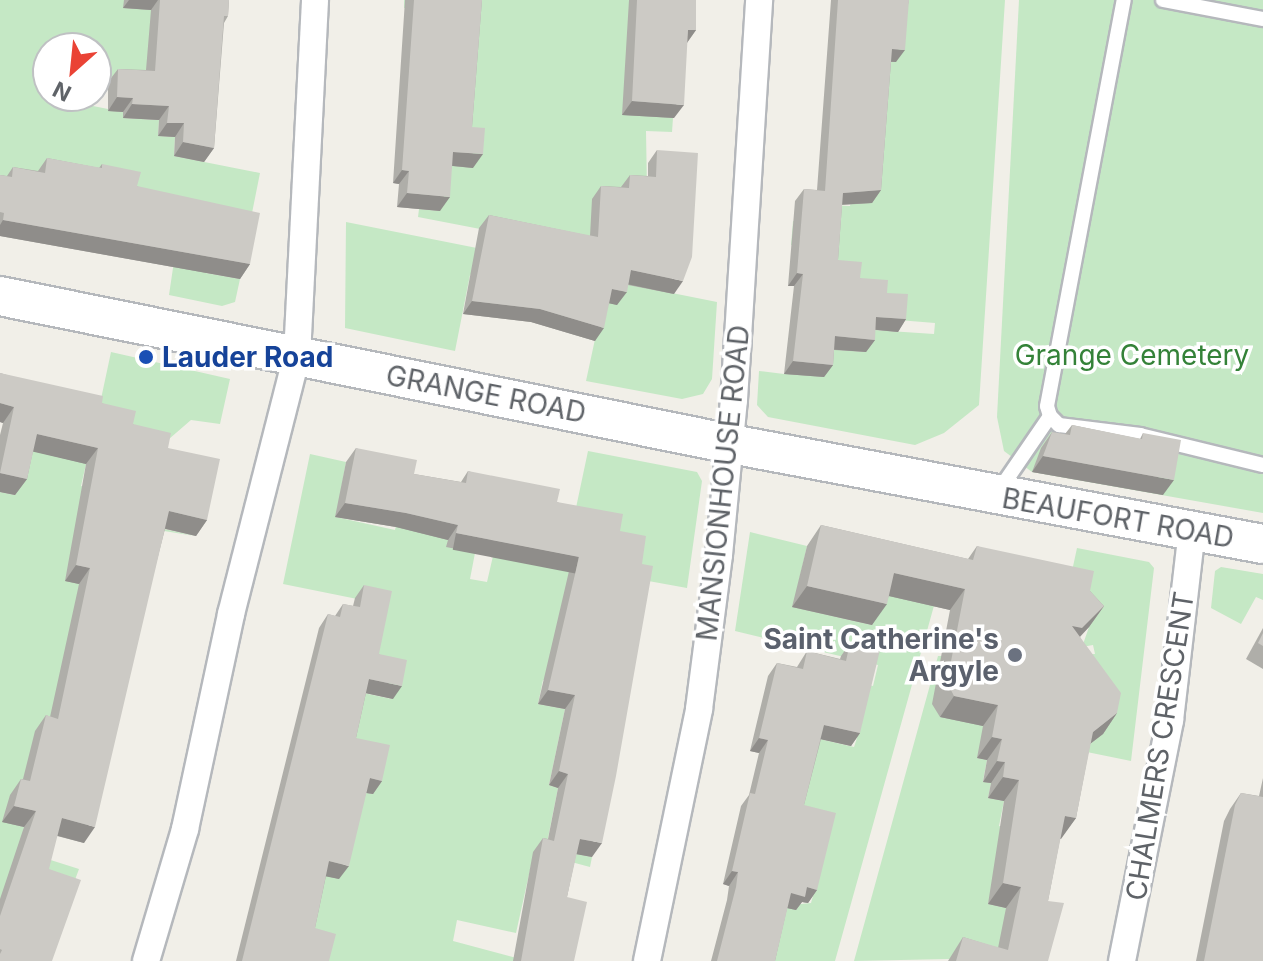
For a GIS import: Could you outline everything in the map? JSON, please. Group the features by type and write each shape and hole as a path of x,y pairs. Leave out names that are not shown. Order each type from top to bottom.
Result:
{"street":[{"path":"146,961 185,829 231,614 297,356 315,0"},
{"name":"MANSIONHOUSE ROAD","path":"647,961 699,709 731,444 759,0"},
{"name":"GRANGE ROAD","path":"0,296 984,493"},
{"name":"BEAUFORT ROAD","path":"984,493 1263,544"},
{"name":"CHALMERS CRESCENT","path":"1122,961 1170,720 1192,531"}],"lane":[{"path":"1124,0 1047,406 1050,416 1059,425 1140,435 1263,465"},
{"path":"1163,0 1263,19"},
{"path":"984,493 1050,416"}],"green space":[{"path":"0,0 124,0 124,8 160,10 162,71 112,82 112,32 32,32 32,112 112,110 123,112 123,118 159,120 158,136 175,137 174,156 260,173 249,228 206,273 240,279 235,302 222,306 169,295 177,241 0,198"},
{"path":"404,0 629,0 673,118 672,132 646,131 647,190 637,286 717,302 712,379 703,394 682,399 586,381 603,302 547,242 418,217 419,209 440,211 444,165 473,167 443,11 404,8"},
{"path":"894,0 1005,0 979,405 944,433 915,445 768,417 757,405 759,371 784,374 826,349 866,352 844,328 934,334 935,323 898,320 829,272 831,247 791,245 793,221 825,223 827,205 850,206"},
{"name":"Grange Cemetery","path":"1019,0 1263,0 1263,513 1032,472 1004,451 997,417"},
{"path":"346,222 502,253 470,275 455,351 345,328"},
{"path":"111,352 230,379 220,424 191,420 169,439 96,421 81,486 102,491 151,526 195,536 158,530 143,598 3,821 24,827 19,850 79,869 69,896 0,903 0,492 15,495 27,443 98,413"},
{"path":"588,451 697,472 702,481 687,588 571,567 554,640 570,685 543,680 538,704 565,709 549,785 558,788 546,848 592,857 590,867 534,852 516,933 457,920 453,941 528,961 328,961 255,893 349,866 358,791 373,794 346,752 335,687 392,699 369,668 382,604 283,584 310,454 346,462 336,517 395,530 403,495 433,493 475,553 470,579 487,582 493,556 573,522"},
{"path":"750,532 807,546 793,607 872,625 880,594 942,577 835,961 768,961 761,908 811,903 814,892 774,813 815,738 854,747 857,738 829,676 873,686 878,665 735,631"},
{"path":"1077,548 1149,562 1154,568 1131,761 1028,740 977,758 987,760 983,781 991,783 988,798 1004,801 999,826 1008,828 988,904 1006,908 1043,957 854,961 938,656 1095,654 1093,645 1082,647 1089,627 1069,585"},
{"path":"1221,567 1263,574 1263,600 1256,597 1241,624 1211,608 1215,571"}],"building":[{"path":"160,0 229,0 228,16 224,16 214,148 183,142 184,123 167,123 169,106 132,104 133,98 117,97 118,69 155,71"},
{"path":"414,0 482,0 472,127 485,128 483,154 453,152 450,197 407,193 409,171 402,170"},
{"path":"637,0 696,0 696,30 688,30 684,105 632,101"},
{"path":"838,0 909,0 905,50 892,49 881,190 843,193 838,260 862,262 860,278 888,280 887,293 908,294 906,319 876,317 875,340 835,336 833,365 793,361 803,274 797,273 804,189 825,191"},
{"path":"657,150 698,153 692,257 683,281 631,270 627,292 612,289 604,328 540,309 472,301 489,215 598,237 601,186 629,188 630,175 656,177"},
{"path":"47,158 141,172 137,186 260,213 250,264 3,220 4,213 0,212 0,175 12,177 13,167 45,173"},
{"path":"0,373 103,396 102,403 136,411 133,424 171,433 168,448 220,459 207,520 169,511 95,827 62,818 49,869 81,880 52,961 0,961 0,916 36,811 14,806 21,779 30,781 46,715 58,719 90,568 76,565 98,448 37,434 27,479 0,473 14,407 0,403"},
{"path":"1072,425 1142,439 1143,433 1181,440 1174,480 1043,456 1052,432 1070,435"},
{"path":"356,448 417,460 414,474 466,483 468,471 560,489 557,502 623,514 620,531 646,536 642,564 653,566 602,843 580,839 567,897 587,902 574,961 521,961 543,838 554,841 568,774 559,771 575,695 548,690 579,557 456,533 458,525 345,503"},
{"path":"821,525 973,560 977,546 1094,571 1090,591 1104,606 1082,628 1072,626 1121,693 1117,713 1093,732 1076,818 1065,816 1048,901 1064,903 1048,961 956,961 963,937 1008,950 1021,887 1003,883 1019,780 1003,777 1005,762 997,761 1002,739 992,737 998,705 954,696 947,682 965,589 894,573 887,604 807,586"},
{"path":"364,585 392,591 379,654 407,660 402,686 369,679 356,738 390,745 382,781 370,778 349,866 329,861 315,928 336,934 329,961 242,961 328,614 340,617 343,604 360,607"},
{"path":"850,643 880,650 860,733 824,725 804,805 836,813 817,890 807,887 805,897 791,893 775,961 717,961 736,887 738,872 732,871 750,793 755,794 768,740 759,738 777,663 803,669 807,651 846,661"},
{"path":"1241,793 1263,797 1263,961 1204,961 1235,805"}],"place":[{"name":"Lauder Road","path":"146,357"},
{"name":"Saint Catherine's Argyle","path":"1015,655"}]}
